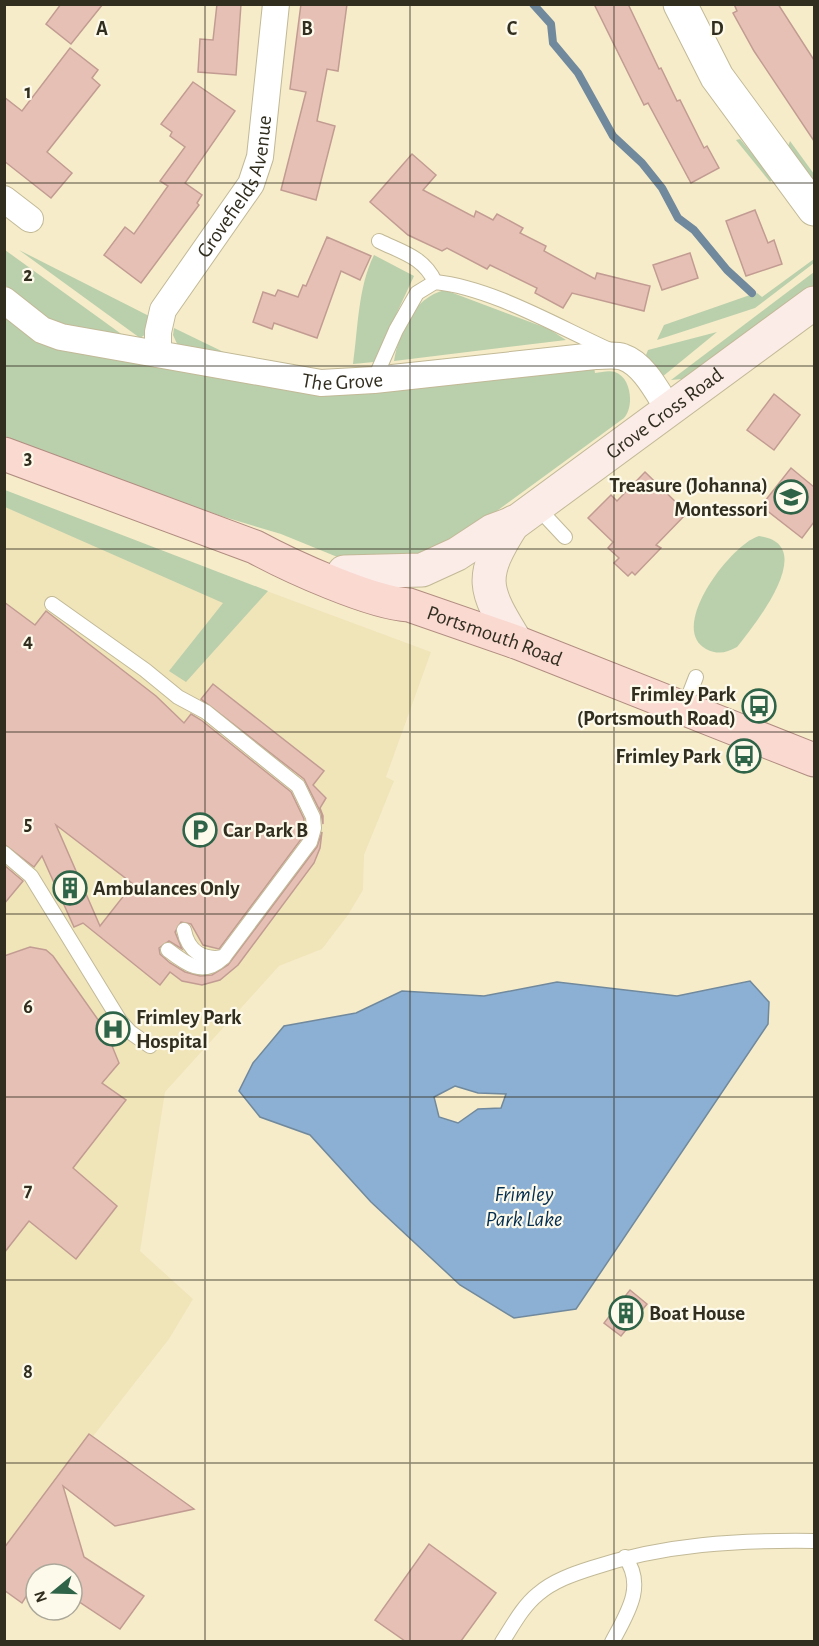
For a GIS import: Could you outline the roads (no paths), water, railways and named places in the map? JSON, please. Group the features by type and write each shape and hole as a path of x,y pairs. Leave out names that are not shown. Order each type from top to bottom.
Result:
{"main road":[{"name":"Grove Cross Road","path":"344,572 422,570 458,554 492,531 525,514 814,303"},
{"name":"Portsmouth Road","path":"4,453 255,547 295,567 395,604 409,605 516,642 814,760"},
{"name":"Grove Cross Road","path":"516,642 499,615 488,584 495,552 525,514"},
{"name":"Portsmouth Road","path":"255,547 292,552 402,596 409,605"}],"street":[{"name":"Grovefields Avenue","path":"158,354 158,332 163,310 251,184 260,157 276,4"},
{"path":"680,4 717,77 814,209"},
{"path":"4,199 30,219"},
{"name":"The Grove","path":"4,300 49,334 98,345 321,382 374,380 595,356 621,356"},
{"path":"621,356 633,362 641,371 669,410"}],"lane":[{"path":"379,241 417,259 429,268 435,282"},
{"path":"374,380 396,330 417,293 435,282 471,289 504,302 621,356"},
{"path":"525,514 566,537"},
{"path":"52,604 145,670 178,697 206,712 298,786 307,799 314,828 309,842 224,957 211,966 196,968 168,950"},
{"path":"684,708 696,677"},
{"path":"4,853 31,876 89,975 120,1021 130,1032 150,1046"},
{"path":"184,930 188,943 195,952 210,958 224,957"},
{"path":"502,1641 526,1605 546,1588 576,1573 625,1557 683,1546 744,1540 814,1541"},
{"path":"612,1641 634,1595 634,1575 625,1557"}],"water":[{"name":"Frimley Park Lake","path":"750,981 769,1002 768,1024 576,1309 514,1318 460,1285 371,1202 310,1135 260,1117 239,1091 253,1063 284,1026 356,1013 402,991 484,996 557,982 677,996","holes":["455,1086 478,1093 506,1094 501,1108 478,1109 458,1123 439,1117 434,1097"]}],"waterway":[{"path":"533,4 551,24 553,43 578,73 613,136 642,163 662,188 678,218 694,230 727,270 752,293"}],"place":[{"name":"Treasure (Johanna) Montessori","path":"791,497"},
{"name":"Frimley Park (Portsmouth Road)","path":"759,706"},
{"name":"Frimley Park","path":"744,756"},
{"name":"Car Park B","path":"200,830"},
{"name":"Ambulances Only","path":"70,888"},
{"name":"Frimley Park Hospital","path":"113,1029"},
{"name":"Boat House","path":"626,1313"}]}
